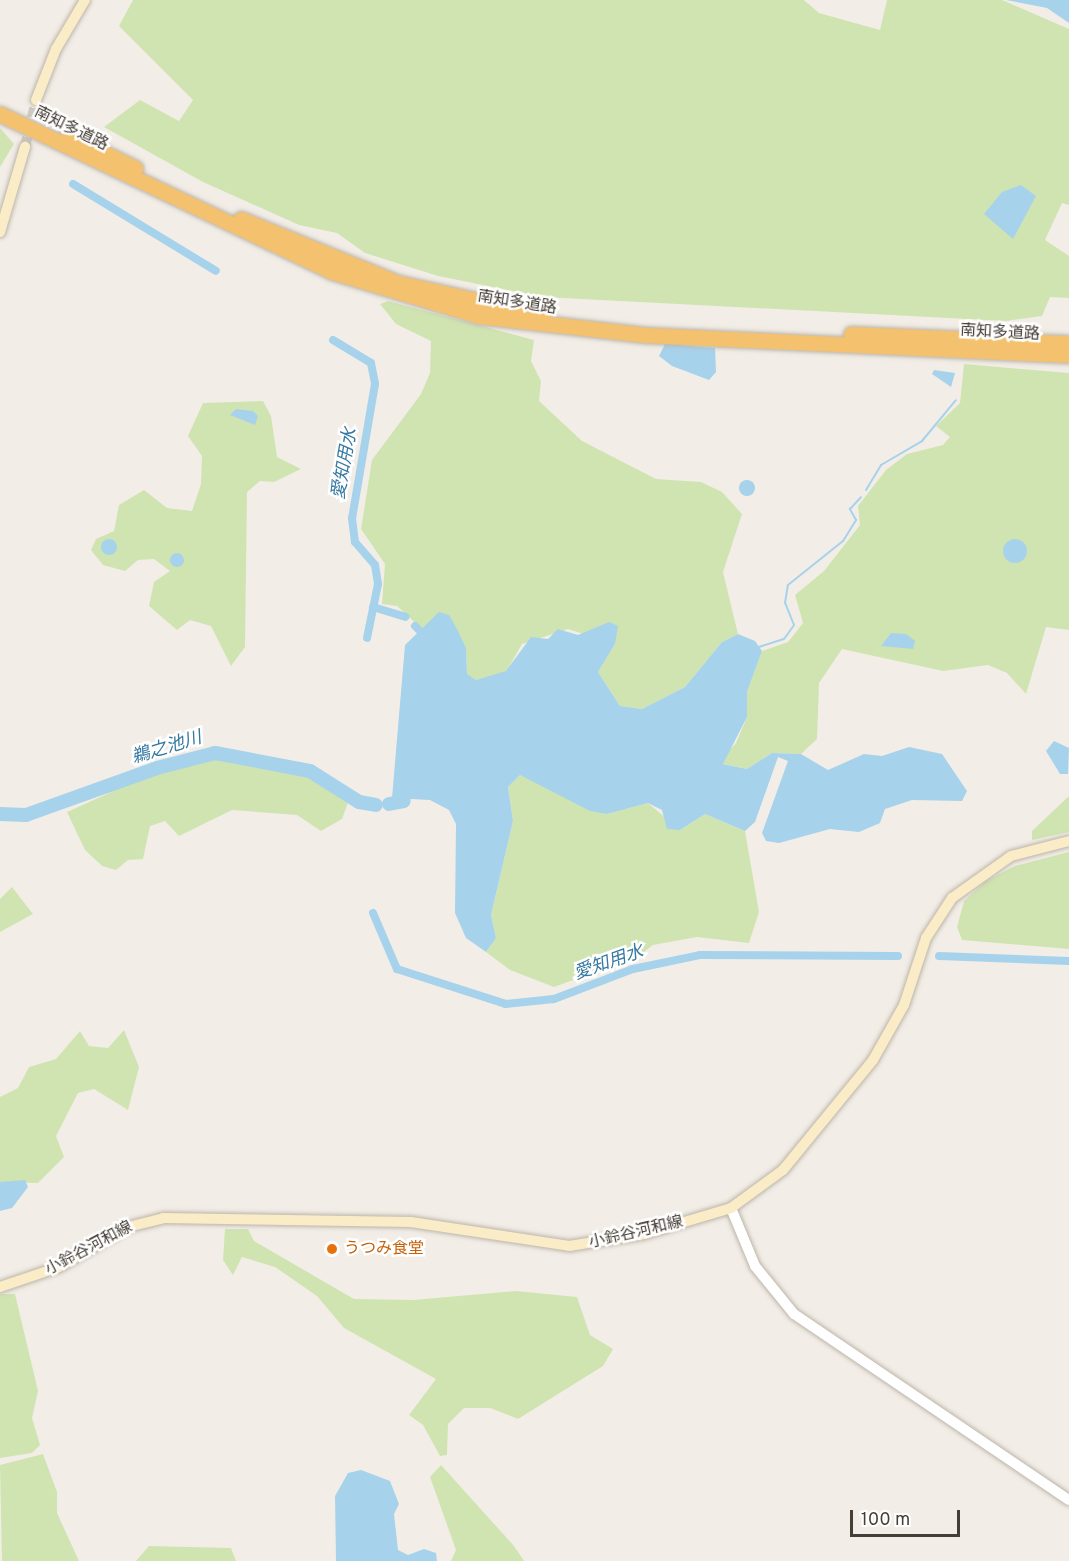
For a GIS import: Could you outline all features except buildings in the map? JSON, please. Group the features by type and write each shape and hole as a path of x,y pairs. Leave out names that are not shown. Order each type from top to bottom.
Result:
{"highway":[{"name":"南知多道路","path":"0,103 298,245 398,283 482,305 657,326 1069,343"},
{"name":"南知多道路","path":"0,114 294,255 438,306 562,328 1069,355"},
{"path":"1050,342 1069,338"},
{"path":"993,351 1069,360"}],"main road":[{"path":"36,100 56,49 85,0"},
{"path":"0,232 25,147"},
{"name":"小鈴谷河和線","path":"0,1287 59,1267 128,1227 163,1218 411,1222 557,1247 599,1244 731,1208 783,1170 873,1060 904,1005 926,938 952,898 1011,856 1069,841"}],"street":[{"path":"731,1208 755,1266 794,1314 1069,1500"}],"green space":[{"path":"133,0 804,0 819,13 880,30 887,0 1002,0 1069,29 1069,205 1062,203 1045,240 1069,256 1069,298 1050,297 1042,316 1006,321 543,297 438,276 365,253 337,233 299,225 203,182 104,127 140,100 179,121 193,100 119,26"},
{"path":"0,128 14,144 0,167"},
{"path":"388,301 534,340 531,361 541,381 539,401 582,441 656,479 701,482 722,492 742,514 723,572 738,634 722,642 685,687 642,709 620,706 598,672 615,644 568,629 522,644 506,672 476,680 467,675 466,648 421,628 397,606 382,604 385,564 361,529 372,460 421,394 430,373 431,341 396,324 380,304"},
{"path":"964,364 1069,373 1069,630 1046,627 1026,694 1007,673 988,665 943,671 842,649 819,683 817,739 801,754 772,753 747,769 724,764 720,761 736,743 747,717 747,692 762,651 788,642 803,623 795,595 824,571 860,525 858,506 886,470 907,454 943,445 950,437 936,426 960,403"},
{"path":"263,401 271,416 277,457 301,469 274,482 260,481 247,492 245,647 231,666 211,626 190,620 177,630 149,606 154,582 170,571 154,559 138,560 125,571 103,565 91,550 96,539 114,531 119,505 144,490 167,508 192,511 201,484 202,456 188,436 203,403"},
{"path":"217,757 329,782 348,803 342,819 321,831 297,815 232,810 179,836 165,821 150,826 143,859 128,860 116,870 102,866 85,850 67,812 158,771"},
{"path":"520,775 607,814 648,803 680,830 705,814 745,831 759,912 749,943 697,937 653,945 639,956 554,987 510,970 486,952 496,938 491,915 513,821 508,787"},
{"path":"1069,796 1069,832 1032,840 1032,831"},
{"path":"1069,852 1069,949 962,940 957,927 964,901 986,881 1015,866"},
{"path":"12,887 33,914 0,932 0,899"},
{"path":"124,1030 139,1067 128,1110 94,1089 78,1093 56,1136 64,1157 38,1183 0,1182 0,1097 18,1088 29,1067 56,1059 80,1031 89,1046 108,1048"},
{"path":"225,1229 248,1229 254,1241 354,1299 413,1300 516,1291 577,1297 590,1335 613,1349 603,1366 518,1419 490,1408 464,1408 448,1424 447,1455 440,1456 423,1425 409,1415 436,1379 344,1328 317,1296 275,1267 242,1257 233,1275 223,1260"},
{"path":"0,1294 15,1294 38,1391 32,1418 40,1445 32,1453 0,1458"},
{"path":"43,1454 57,1492 57,1513 79,1561 2,1561 0,1465"},
{"path":"441,1465 514,1546 524,1561 451,1561 456,1550 430,1477"},
{"path":"149,1546 231,1548 236,1561 136,1561"}],"water":[{"path":"1006,0 1069,0 1069,23 1047,8"},
{"path":"1021,185 1036,196 1013,239 984,214 1002,192"},
{"path":"665,344 715,348 716,372 709,380 672,366 659,356"},
{"path":"934,370 955,373 951,387 932,374"},
{"path":"236,409 253,411 258,416 255,425 230,415"},
{"path":"747,480 753,482 755,488 753,494 747,496 741,494 739,488 741,482"},
{"path":"109,539 117,547 109,555 101,547"},
{"path":"1015,539 1023,543 1027,551 1023,559 1015,563 1007,559 1003,551 1007,543"},
{"path":"177,553 182,555 184,560 182,565 177,567 172,565 170,560 172,555"},
{"path":"439,612 449,615 457,629 466,648 467,674 476,680 506,671 531,637 548,639 558,629 578,635 609,622 618,626 615,644 598,672 620,706 642,709 685,687 722,642 738,634 755,641 762,651 747,692 747,717 723,764 747,769 772,753 801,754 828,770 864,754 882,756 909,747 942,754 967,791 962,801 912,800 885,809 880,823 859,832 830,829 779,843 766,841 762,833 788,761 778,757 755,822 745,831 705,814 680,830 667,829 662,810 648,803 607,814 590,811 520,775 508,787 513,821 491,915 496,938 486,952 466,938 455,913 456,824 449,810 430,800 392,798 405,645"},
{"path":"891,633 906,634 915,641 913,649 881,646"},
{"path":"1054,741 1069,748 1068,774 1060,774 1046,751"},
{"path":"25,1180 28,1187 12,1208 0,1211 0,1182"},
{"path":"361,1470 390,1481 399,1504 394,1514 398,1550 408,1555 424,1549 436,1553 437,1561 336,1561 335,1496 348,1473"}],"waterway":[{"name":"愛知用水","path":"73,184 216,271"},
{"name":"愛知用水","path":"333,340 371,363 375,384 352,518 355,542 375,565 378,584 367,638"},
{"path":"866,490 881,465 922,441 956,400"},
{"path":"759,647 784,639 794,625 785,603 788,585 843,541 856,520 850,509 861,497"},
{"name":"愛知用水","path":"373,607 406,617"},
{"name":"愛知用水","path":"415,626 419,630"},
{"name":"鵜之池川","path":"0,814 26,815 157,768 215,753 310,771 359,802 376,805"},
{"name":"鵜之池川","path":"389,804 404,801"},
{"name":"愛知用水","path":"373,913 397,969 506,1004 554,999 633,969 700,955 898,956"},
{"name":"愛知用水","path":"939,956 1069,961"}],"tunnel":[{"path":"25,147 36,100"}],"place":[{"name":"うつみ食堂","path":"332,1249"}]}
